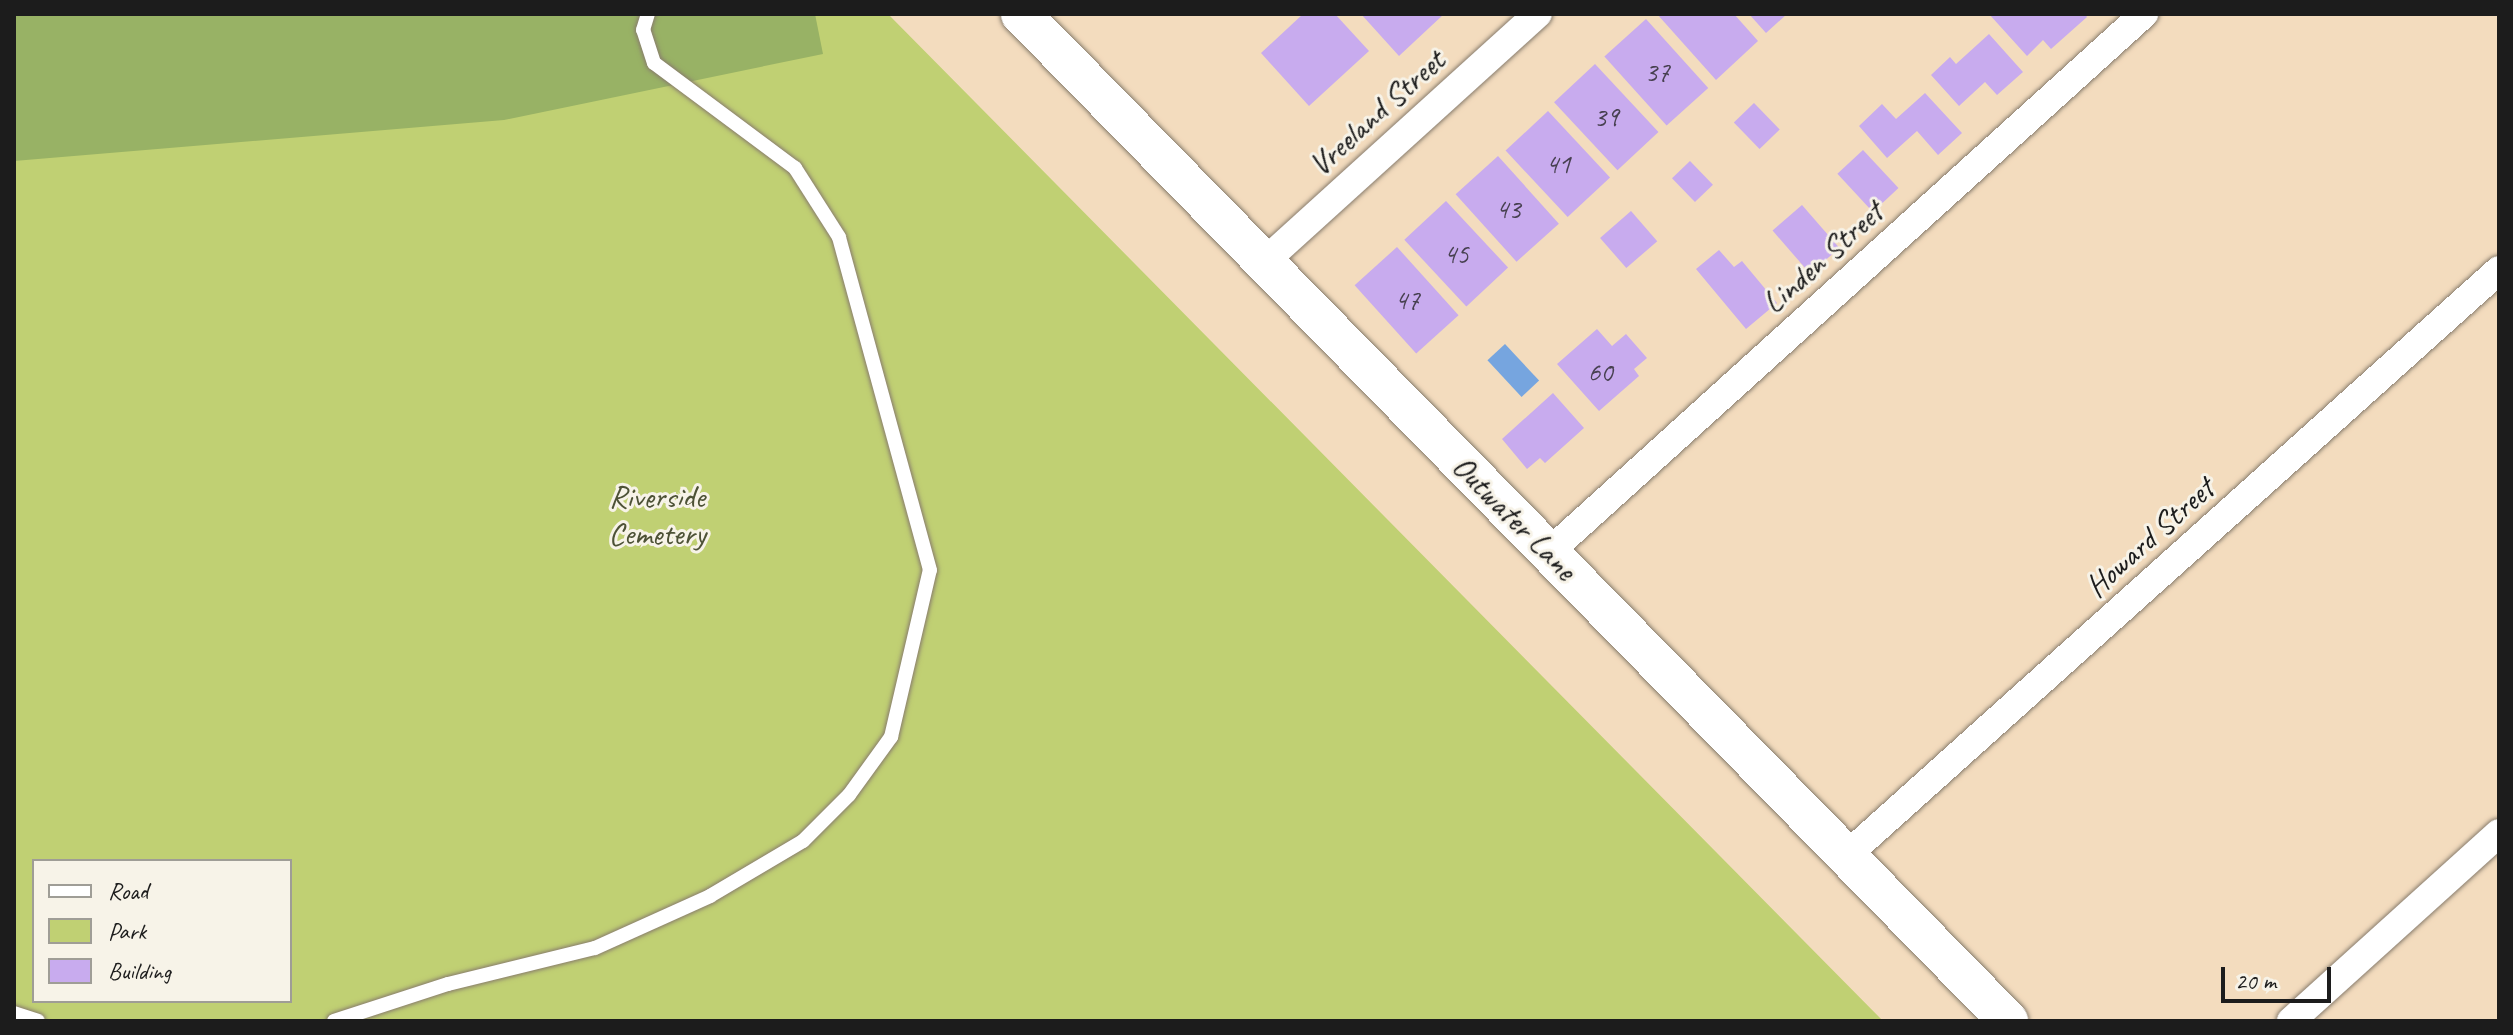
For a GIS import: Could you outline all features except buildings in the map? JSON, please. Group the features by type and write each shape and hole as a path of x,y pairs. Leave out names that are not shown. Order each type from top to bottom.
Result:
{"street":[{"name":"Outwater Lane","path":"1021,14 2008,1021"},
{"name":"Vreeland Street","path":"1263,263 1538,14"},
{"name":"Linden Street","path":"1548,553 2144,14"},
{"name":"Howard Street","path":"1846,856 2499,270"},
{"path":"2291,1021 2499,833"}],"lane":[{"path":"334,1021 448,984 595,948 710,896 803,841 849,795 891,737 930,570 839,237 795,168 654,63 643,30 648,14"},
{"path":"14,1013 38,1021"}],"green space":[{"name":"Riverside Cemetery","path":"14,14 888,14 1883,1021 14,1021"},
{"path":"14,14 815,14 823,54 504,120 14,161"}],"water":[{"path":"1505,344 1539,381 1522,397 1487,360"}]}
